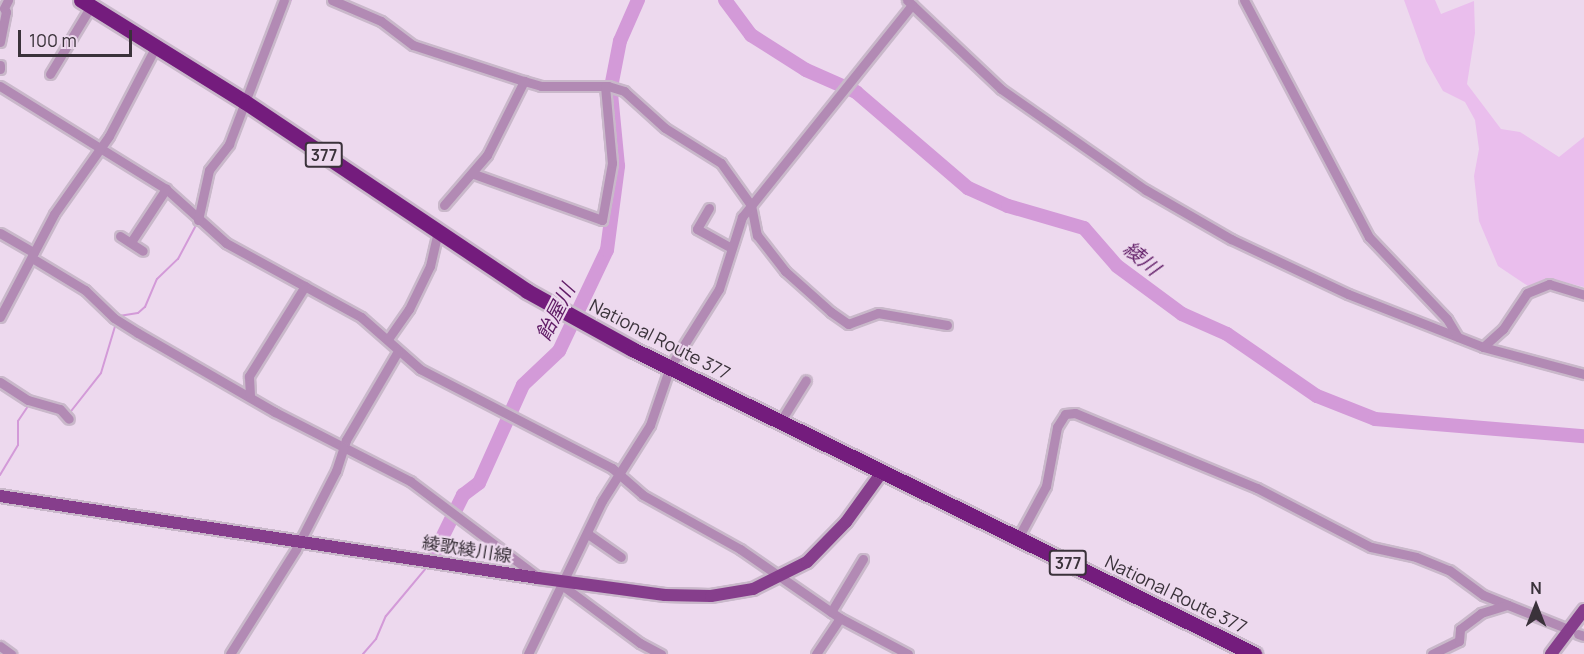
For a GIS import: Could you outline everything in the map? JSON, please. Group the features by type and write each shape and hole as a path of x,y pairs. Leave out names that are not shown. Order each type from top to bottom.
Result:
{"highway":[{"name":"National Route 377","path":"86,3 245,102 438,232 571,315 780,422 1254,654"}],"main road":[{"name":"綾歌綾川線","path":"0,496 565,583 665,595 711,596 753,589 780,578 807,562 846,522 882,472"},
{"path":"1551,654 1584,610"}],"street":[{"path":"0,42 6,12 4,8 8,0"},
{"path":"198,220 209,170 229,144 284,0"},
{"path":"332,0 381,21 413,45 524,81 541,86 604,86 624,91 665,128 721,163 751,205 757,234 784,271 848,324 878,313 947,325"},
{"path":"1244,0 1370,237 1447,319 1458,337"},
{"path":"51,74 86,3"},
{"path":"528,654 618,473 650,425 670,367 719,289 729,247 751,205 909,5 1001,89 1146,190 1298,272 1484,347 1584,374"},
{"path":"0,317 54,214 98,147 109,136 156,46"},
{"path":"444,205 463,180 474,174 503,128 524,81"},
{"path":"0,86 166,189 226,243 361,317 420,369 512,415 618,473 643,495 740,549 840,618 908,654"},
{"path":"474,174 602,220 612,163 604,86"},
{"path":"131,242 166,189"},
{"path":"709,208 698,229 729,247"},
{"path":"388,339 409,309 430,266 438,232"},
{"path":"0,233 86,290 114,318 250,396 410,481 538,578"},
{"path":"120,236 143,250"},
{"path":"1484,347 1503,329 1527,293 1549,284 1584,295"},
{"path":"250,396 249,376 305,286"},
{"path":"230,654 299,541 379,378 398,351"},
{"path":"780,422 806,380"},
{"path":"0,382 28,400 41,401 67,417"},
{"path":"1018,538 1046,486 1057,427 1065,414 1076,413 1257,488 1371,547 1416,557 1449,570 1483,595 1563,627"},
{"path":"588,534 621,557"},
{"path":"831,612 863,559"},
{"path":"565,583 640,643 661,654"},
{"path":"1432,654 1459,641 1460,629 1481,614 1508,605"},
{"path":"816,654 840,618"},
{"path":"0,646 11,654"}],"shaded area":[{"path":"1404,0 1435,0 1441,14 1474,1 1475,33 1467,84 1501,129 1520,132 1559,157 1584,137 1584,287 1551,279 1528,286 1498,266 1479,221 1474,176 1479,149 1475,120 1465,102 1443,91 1426,61"}],"waterway":[{"path":"261,76 291,0"},
{"name":"飴屋川","path":"612,82 620,41 638,0"},
{"name":"綾川","path":"725,0 751,35 806,70 856,92 968,188 1008,206 1084,228 1117,266 1182,314 1227,334 1317,396 1375,419 1584,436"},
{"name":"飴屋川","path":"435,552 463,495 479,483 523,385 559,351 607,250 618,166 611,93"},
{"path":"211,181 221,162"},
{"path":"119,316 138,313 145,307 157,279 178,259 197,224"},
{"path":"68,415 101,373 116,323"},
{"path":"0,475 18,445 18,421 30,403"},
{"name":"飴屋川","path":"363,654 376,639 386,616 427,567"},
{"path":"237,635 261,597"}]}
